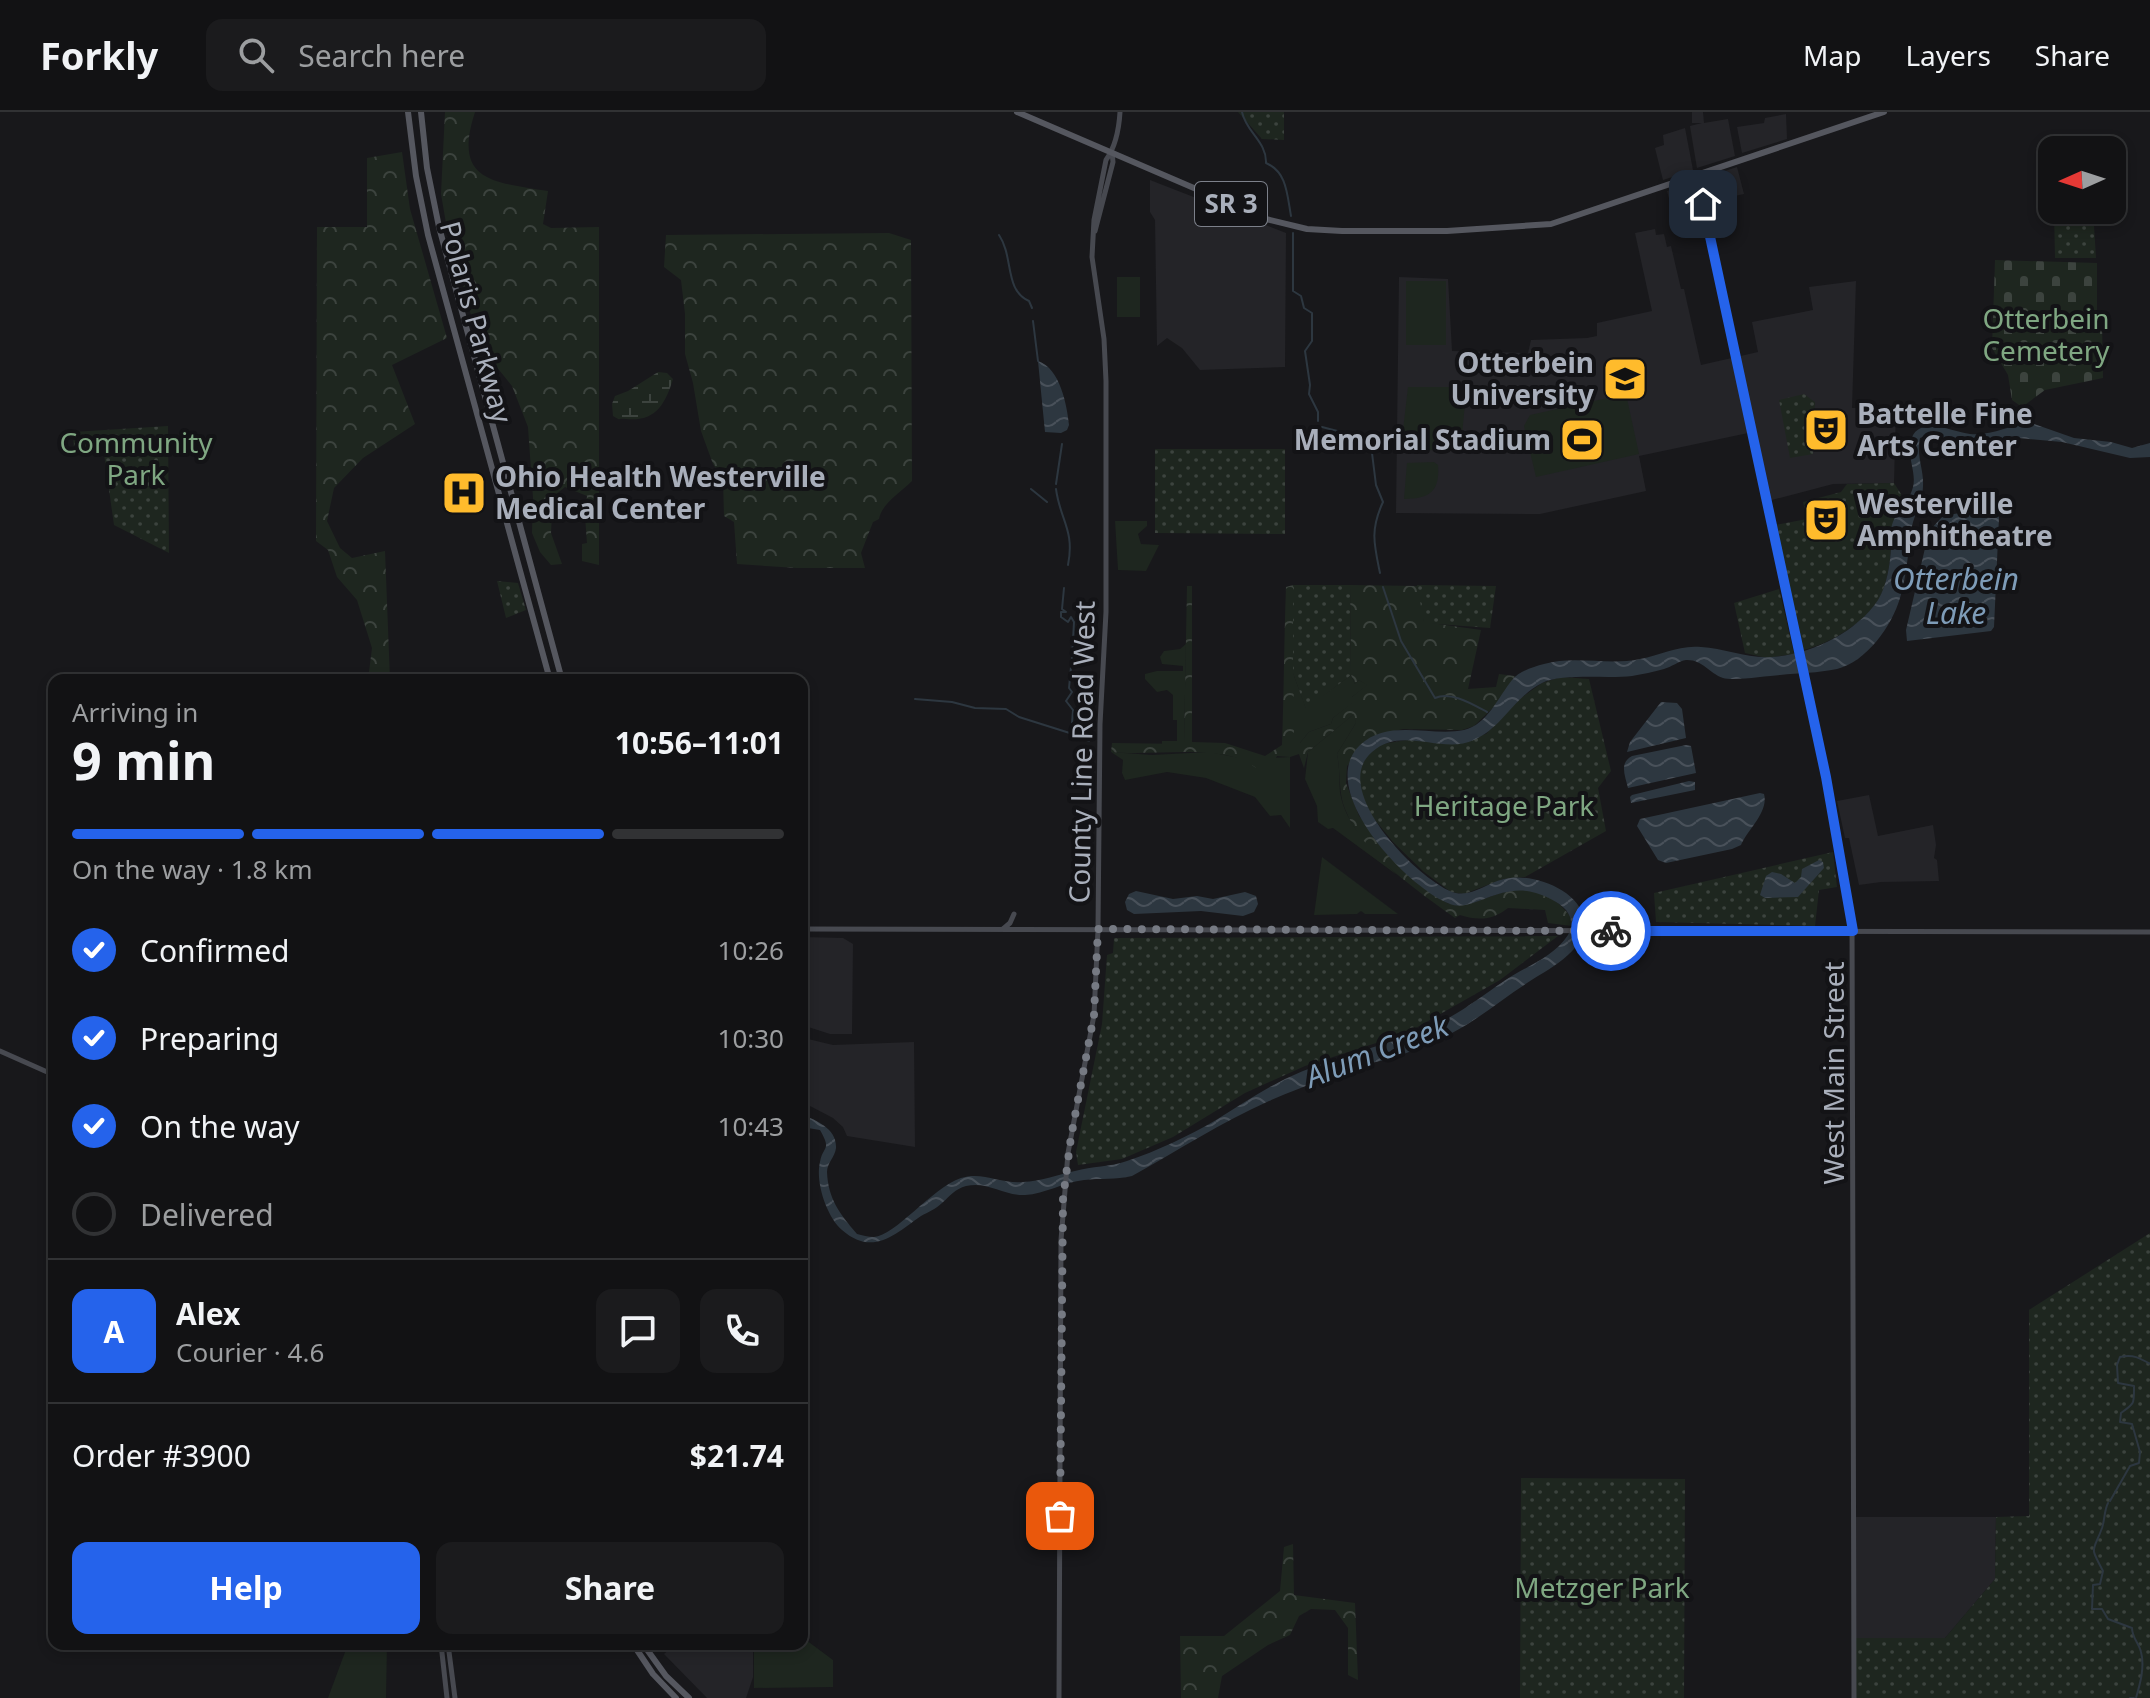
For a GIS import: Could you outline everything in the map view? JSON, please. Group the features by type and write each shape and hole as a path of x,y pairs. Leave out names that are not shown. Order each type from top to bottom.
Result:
{"main road":[{"name":"Polaris Parkway","path":"408,112 428,235 548,674"},
{"name":"Polaris Parkway","path":"421,112 427,168 437,218 560,674"},
{"name":"SR 3","path":"1017,112 1266,219 1307,229 1338,231 1537,227 1567,220 1884,112"},
{"path":"1112,152 1120,112"},
{"name":"County Line Road West","path":"1059,1698 1063,1199 1068,1153 1094,1015 1100,724 1106,612 1106,381 1104,339 1093,265 1100,194 1106,160 1112,152"},
{"name":"County Line Road West","path":"1094,236 1113,162 1112,152"},
{"name":"West Main Street","path":"1697,176 1826,777 1853,931 1854,1698"},
{"path":"1100,194 1102,211"},
{"path":"1003,929 1014,914 1016,923 1022,929"},
{"path":"808,929 2150,932"},
{"path":"0,1051 48,1072"},
{"path":"442,1650 447,1698"},
{"path":"449,1650 455,1698"},
{"path":"637,1650 653,1674 676,1698"},
{"path":"647,1650 666,1676 689,1698"}],"shaded area":[{"path":"1692,112 1703,112 1704,123 1728,119 1735,156 1697,168 1690,126 1702,123 1692,123"},
{"path":"1786,114 1787,139 1742,153 1737,127 1764,123 1765,118"},
{"path":"1685,128 1693,170 1663,180 1655,148 1664,145 1663,135"},
{"path":"1737,167 1744,194 1706,202 1701,179"},
{"path":"1150,180 1286,233 1285,367 1200,370 1182,348 1167,338 1157,346 1155,220 1150,212"},
{"path":"1694,182 1698,199 1686,202 1689,217 1675,221 1667,191"},
{"name":"Otterbein University","path":"1655,229 1656,235 1664,234 1667,247 1671,246 1701,365 1758,352 1752,322 1813,310 1809,287 1856,281 1852,408 1896,408 1894,483 1833,484 1768,501 1753,432 1639,456 1646,491 1540,514 1396,513 1399,277 1448,279 1452,351 1528,353 1531,340 1597,336 1597,323 1652,311 1635,233"},
{"path":"1869,795 1878,836 1933,825 1934,858 1937,860 1939,881 1859,885 1837,801"},
{"path":"808,937 843,938 853,944 852,1034 830,1034 808,1027"},
{"path":"808,1039 833,1045 914,1042 915,1147 847,1136 833,1118 810,1106"},
{"path":"1855,1517 1996,1517 1995,1579 1945,1638 1855,1638"},
{"path":"668,1650 753,1650 753,1677 746,1698 707,1698 664,1654"}],"green space":[{"path":"445,112 475,112 469,135 469,153 474,165 483,174 495,181 548,191 543,224 551,228 599,227 599,565 582,561 582,544 587,543 587,496 565,487 549,500 551,533 562,564 551,565 540,552 532,533 528,427 512,386 479,345 446,223 441,194"},
{"path":"1238,112 1284,112 1284,140 1262,139"},
{"path":"402,152 410,209 447,338 392,365 415,424 363,458 334,488 327,521 340,548 352,558 385,551 390,674 369,674 372,648 357,600 337,577 328,550 316,541 317,227 367,227 367,158"},
{"path":"2054,224 2094,224 2096,258 2055,258"},
{"path":"889,233 911,240 912,481 873,522 861,553 865,568 737,564 734,522 724,516 723,479 713,464 701,431 685,354 681,280 664,267 666,235"},
{"name":"Otterbein Cemetery","path":"1995,260 2097,263 2097,321 2102,322 2103,378 2045,390 2022,407 2012,400 2008,375 1992,348"},
{"path":"1117,277 1140,277 1140,317 1117,317"},
{"path":"1406,281 1446,281 1446,345 1406,345"},
{"path":"658,372 667,373 673,379 662,404 652,415 636,419 613,416 615,396"},
{"path":"1408,387 1450,387 1465,404 1461,445 1414,453 1402,439"},
{"name":"Memorial Stadium","path":"1626,394 1639,454 1536,477 1524,426 1530,415"},
{"path":"1804,394 1815,402 1813,454 1790,458 1779,400"},
{"name":"Community Park","path":"168,426 169,553 114,525 104,454 74,455 73,432"},
{"path":"1155,449 1285,449 1285,534 1155,533"},
{"path":"1434,462 1438,465 1438,474 1432,492 1404,499 1407,463"},
{"path":"1894,483 1901,494 1904,524 1881,543 1891,548 1888,573 1880,597 1866,615 1846,631 1803,650 1775,525 1807,519 1803,502 1841,492 1847,484"},
{"path":"1115,521 1147,521 1147,526 1138,534 1141,544 1159,545 1146,571 1118,570"},
{"path":"497,581 518,583 526,610 506,618"},
{"path":"1293,585 1294,743 1300,743 1309,732 1331,724 1333,718 1352,703 1352,697 1367,685 1359,680 1355,684 1351,675 1350,585 1420,586 1424,622 1481,630 1468,689 1496,687 1499,674 1515,676 1499,702 1474,726 1462,730 1403,729 1374,736 1347,766 1346,783 1359,816 1447,903 1474,902 1500,893 1528,890 1543,894 1560,905 1570,916 1572,926 1548,923 1545,910 1508,908 1486,918 1460,915 1455,918 1392,870 1364,842 1353,826 1341,796 1337,754 1356,723 1354,714 1308,752 1304,768 1299,754 1277,756 1271,766 1256,768 1226,755 1111,752 1112,743 1184,744 1187,586 1192,586 1192,742 1225,743 1265,756 1282,745 1286,587"},
{"path":"1293,585 1350,585 1351,675 1306,709 1293,673"},
{"path":"1417,585 1496,586 1490,628 1424,623"},
{"path":"1779,589 1794,654 1767,658 1745,653 1734,603"},
{"path":"1186,644 1184,744 1162,744 1162,741 1177,741 1173,695 1167,690 1157,692 1145,679 1145,674 1183,671 1183,666 1162,664 1160,657 1164,651 1180,649"},
{"path":"1293,673 1306,708 1351,675 1355,684 1359,680 1368,685 1352,697 1353,703 1333,718 1331,724 1309,732 1300,743 1293,743"},
{"name":"Heritage Park","path":"1561,677 1589,679 1611,771 1598,788 1606,831 1525,877 1503,879 1464,894 1451,892 1424,872 1371,815 1360,792 1360,769 1368,754 1382,744 1413,739 1445,744 1486,734 1521,698 1542,683"},
{"path":"1355,713 1356,723 1337,754 1343,804 1354,827 1397,875 1333,828 1328,829 1318,822 1317,806 1305,779 1308,752"},
{"path":"1111,752 1152,755 1209,752 1245,759 1290,757 1290,828 1281,815 1270,816 1255,797 1206,778 1167,772 1125,780 1123,760"},
{"path":"1833,852 1837,887 1819,890 1815,926 1656,922 1654,893"},
{"path":"1322,857 1398,914 1365,914 1361,911 1357,914 1314,915"},
{"path":"1558,936 1500,980 1407,1033 1305,1066 1245,1093 1173,1137 1122,1159 1078,1165 1076,1152 1102,1024 1107,955 1113,953 1114,938"},
{"path":"2150,1233 2150,1698 1854,1698 1855,1638 1945,1638 1995,1579 1996,1517 2029,1516 2029,1310"},
{"name":"Metzger Park","path":"1521,1478 1685,1479 1684,1698 1520,1698"},
{"path":"1293,1544 1294,1595 1355,1603 1358,1680 1348,1675 1348,1628 1335,1610 1311,1609 1299,1616 1290,1635 1268,1645 1222,1676 1218,1698 1181,1698 1180,1636 1224,1636 1280,1591 1284,1547"},
{"path":"808,1641 833,1660 833,1687 754,1688 754,1650 808,1650"},
{"path":"346,1650 387,1650 386,1698 328,1698"}],"water":[{"path":"1038,361 1052,371 1064,398 1069,425 1061,433 1045,432"},
{"name":"Alum Creek","path":"2031,423 2074,438 2132,448 2150,443 2150,457 2130,458 2062,442 2019,438 2010,442 2009,451 2005,452 1997,441 1973,444 1928,435 1920,438 1923,491 1912,526 1900,598 1884,631 1868,651 1848,665 1823,671 1728,679 1697,662 1686,660 1632,676 1551,680 1532,689 1493,728 1474,740 1462,744 1396,741 1372,752 1362,768 1361,787 1369,808 1399,850 1435,882 1450,891 1464,893 1504,879 1527,878 1564,892 1580,909 1584,931 1573,950 1472,1022 1415,1050 1386,1060 1351,1065 1332,1076 1269,1101 1132,1176 1077,1181 1025,1195 982,1185 966,1186 893,1235 874,1242 853,1238 832,1217 819,1179 825,1141 820,1130 808,1128 808,1117 825,1126 835,1141 836,1148 827,1172 836,1206 857,1234 874,1237 892,1229 938,1191 961,1178 976,1176 1030,1181 1121,1163 1161,1148 1206,1126 1285,1079 1439,1023 1547,956 1562,943 1571,928 1568,913 1556,902 1536,893 1510,891 1468,905 1450,904 1411,879 1390,858 1357,810 1349,786 1349,764 1360,745 1383,732 1451,732 1472,727 1486,716 1515,677 1526,670 1556,661 1628,661 1693,647 1771,657 1801,652 1831,640 1869,612 1884,588 1891,548 1879,540 1891,531 1894,519 1911,493 1914,481 1910,443 1917,431 1930,426 1978,434"},
{"name":"Otterbein Lake","path":"1982,509 1999,517 1994,627 1991,631 1907,641 1906,630 1929,531 1943,516"},
{"path":"1661,702 1677,703 1682,709 1686,738 1627,752 1630,742"},
{"path":"1691,746 1696,773 1628,788 1625,762 1632,756"},
{"path":"1695,782 1695,790 1631,803 1632,795"},
{"path":"1764,794 1765,801 1761,814 1741,845 1732,849 1666,863 1658,860 1637,826 1640,819"},
{"path":"1819,860 1824,868 1798,897 1765,898 1760,895 1766,876 1772,872 1795,883 1801,877 1802,869"},
{"path":"1136,891 1173,899 1197,896 1213,899 1245,892 1256,896 1258,904 1254,912 1243,916 1201,911 1134,914 1127,910 1125,902 1129,894"}],"waterway":[{"path":"1242,112 1263,149 1266,163 1282,178 1291,216"},
{"path":"1293,233 1293,291 1301,296 1304,308 1312,313 1312,341 1305,351 1309,394 1318,412 1318,421"},
{"path":"999,235 1012,281 1032,308"},
{"path":"1033,321 1038,361"},
{"path":"1322,427 1345,433 1372,453 1376,485 1383,502 1374,537 1380,573"},
{"path":"1056,484 1062,444"},
{"path":"1031,489 1047,502"},
{"path":"1056,489 1070,543 1068,565"},
{"path":"1383,587 1401,641 1435,698 1455,697 1487,712"},
{"path":"1064,588 1062,609 1066,612 1061,612 1061,617 1068,622 1071,617 1074,622 1072,658"},
{"path":"1071,667 1069,688 1072,692 1066,701 1073,710 1072,723 1076,735 1089,741"},
{"path":"915,699 1006,709 1019,717 1076,735"},
{"path":"2110,1501 2130,1466 2139,1463 2140,1452 2132,1424 2120,1422 2121,1413 2133,1402 2134,1386 2118,1383 2117,1365 2120,1357 2129,1356 2150,1364"},
{"path":"2108,1503 2094,1549 2103,1571 2100,1584 2093,1585 2092,1609 2102,1609 2108,1619 2132,1628 2142,1664 2136,1698"}],"way so far":[{"path":"1060,1516 1063,1199 1071,1137 1094,1015 1098,929 1611,931"}],"place":[{"name":"Otterbein University","path":"1625,379"},
{"name":"Battelle Fine Arts Center","path":"1826,430"},
{"name":"Memorial Stadium","path":"1582,440"},
{"name":"Ohio Health Westerville Medical Center","path":"464,493"},
{"name":"Westerville Amphitheatre","path":"1826,520"}],"route":[{"path":"1611,931 1853,931 1826,777 1703,204"}]}
